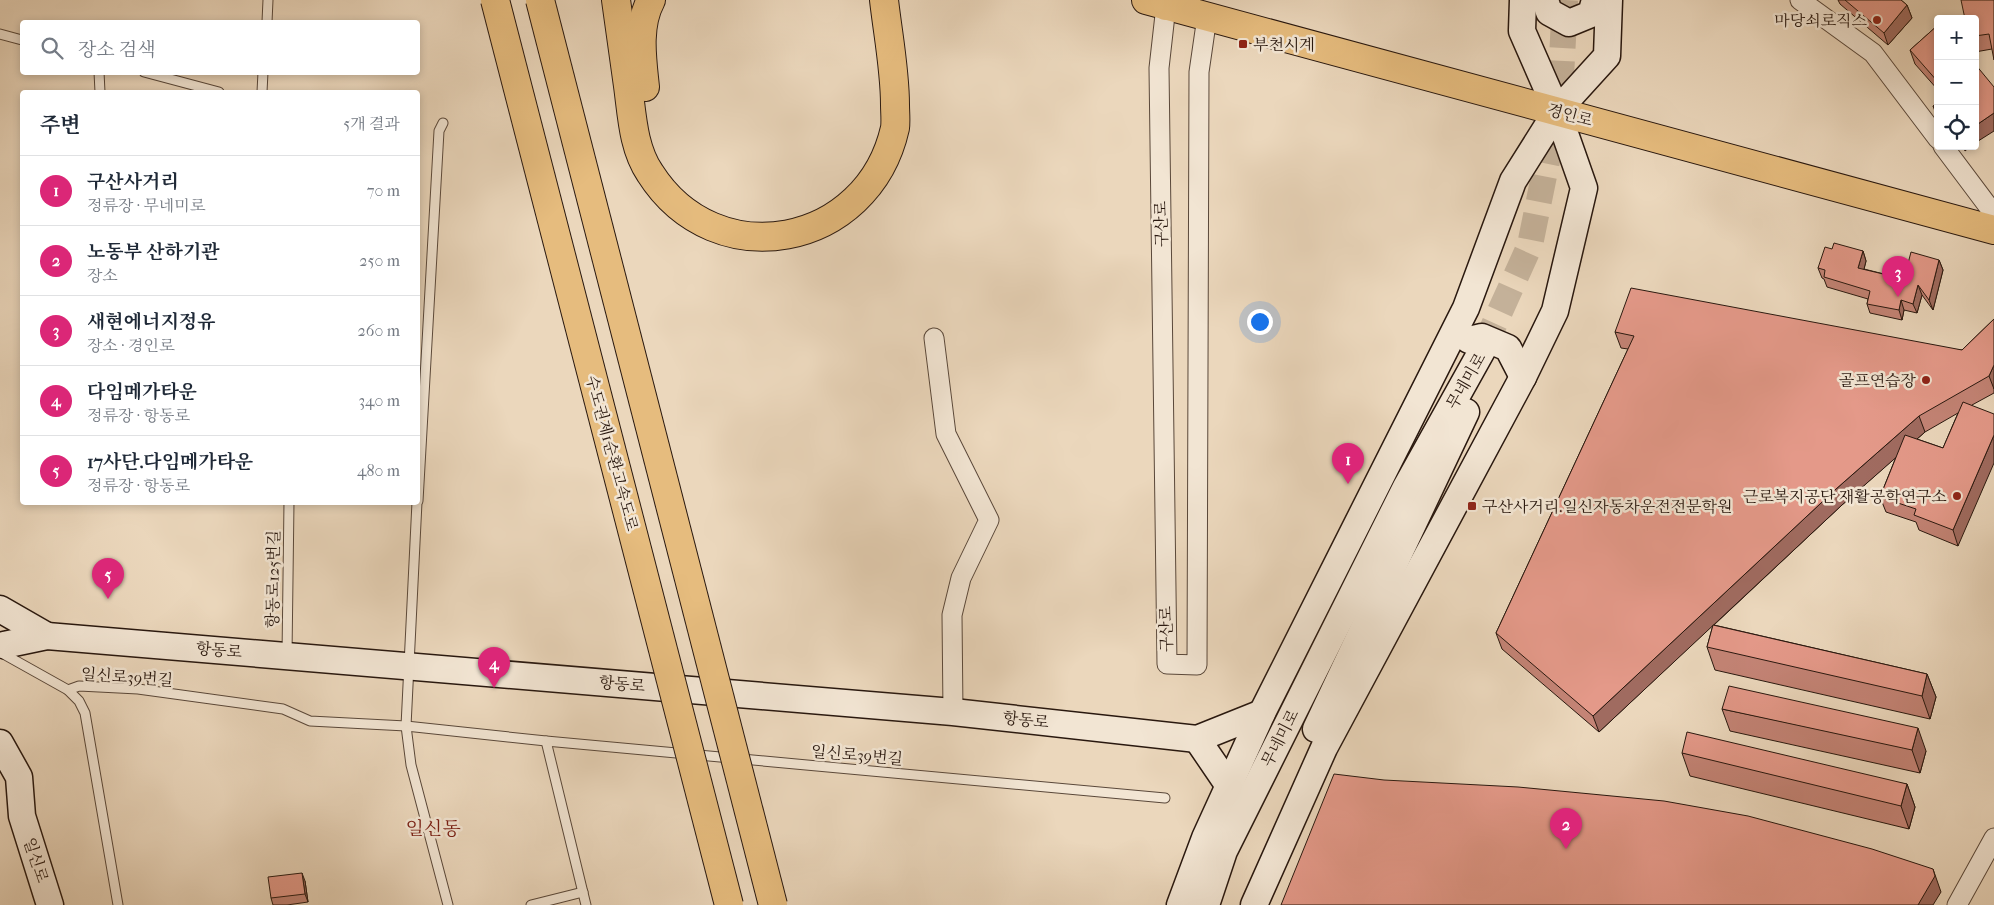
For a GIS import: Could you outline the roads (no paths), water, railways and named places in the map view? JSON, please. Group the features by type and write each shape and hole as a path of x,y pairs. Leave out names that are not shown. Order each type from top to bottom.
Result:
{"main road":[{"name":"수도권제1순환고속도로","path":"495,0 729,905"},
{"path":"540,0 773,905"},
{"path":"616,0 634,138 649,172 666,195 692,216 721,231 762,238 801,232 835,217 863,192 883,160 895,127 869,0"},
{"path":"651,0 642,30 642,50 651,135 661,161 677,183 700,201 726,216 762,222 799,217 826,204 852,182 871,154 887,91 884,0"},
{"path":"1254,905 1324,748 1523,378 1555,311 1584,188 1557,111 1522,31 1522,0"},
{"path":"1545,0 1549,12 1569,23 1591,14 1595,0"},
{"path":"1180,905 1205,838 1262,713 1466,308 1513,181 1557,111 1607,56 1609,0"},
{"name":"경인로","path":"1160,1 1207,16 1994,230"},
{"path":"1442,357 1466,341 1482,337 1508,348 1523,378"},
{"name":"무네미로","path":"1206,905 1224,851 1406,487 1484,347 1478,388 1346,664 1236,905"},
{"path":"0,610 6,626 7,636 1,650"},
{"name":"항동로","path":"0,610 47,636"},
{"name":"항동로","path":"1,650 47,636 954,712 1197,739 1262,713"},
{"path":"1197,739 1229,786"},
{"name":"일신로","path":"0,743 19,777 22,816 50,905"},
{"name":"일신로","path":"0,791 22,816"}],"street":[{"path":"1800,0 1873,53 1934,134"},
{"name":"구산로","path":"1160,1 1159,68 1166,664 1197,665 1199,72 1207,16"},
{"path":"1946,150 1994,214"},
{"path":"934,338 946,434 990,520 961,578 952,615 954,712"},
{"path":"1957,905 1994,838"}],"lane":[{"path":"266,20 268,0"},
{"path":"0,34 20,39"},
{"path":"99,75 100,90"},
{"path":"155,75 212,90"},
{"path":"262,90 263,75"},
{"path":"420,451 439,131 443,123"},
{"name":"항동로125번길","path":"287,655 289,505"},
{"path":"417,505 406,726 411,765 448,905"},
{"path":"1,650 68,690"},
{"name":"일신로39번길","path":"118,905 85,713 79,701 68,690 79,686 138,689 283,709 310,721 406,726 546,741 1165,798"},
{"path":"546,741 586,905"},
{"path":"531,905 583,892"}],"tunnel":[{"path":"1484,347 1530,245 1560,97 1565,0"}],"place":[{"name":"마당쇠로직스","path":"1877,20"},
{"name":"부천시계","path":"1243,44"},
{"name":"새현에너지정유","path":"1898,297"},
{"name":"골프연습장","path":"1926,380"},
{"name":"구산사거리","path":"1348,484"},
{"name":"근로복지공단 재활공학연구소","path":"1957,496"},
{"name":"구산사거리.일신자동차운전전문학원","path":"1472,506"},
{"name":"17사단.다임메가타운","path":"108,599"},
{"name":"다임메가타운","path":"494,688"},
{"name":"노동부 산하기관","path":"1566,849"}],"district":[{"name":"일신동","path":"433,829"}]}
